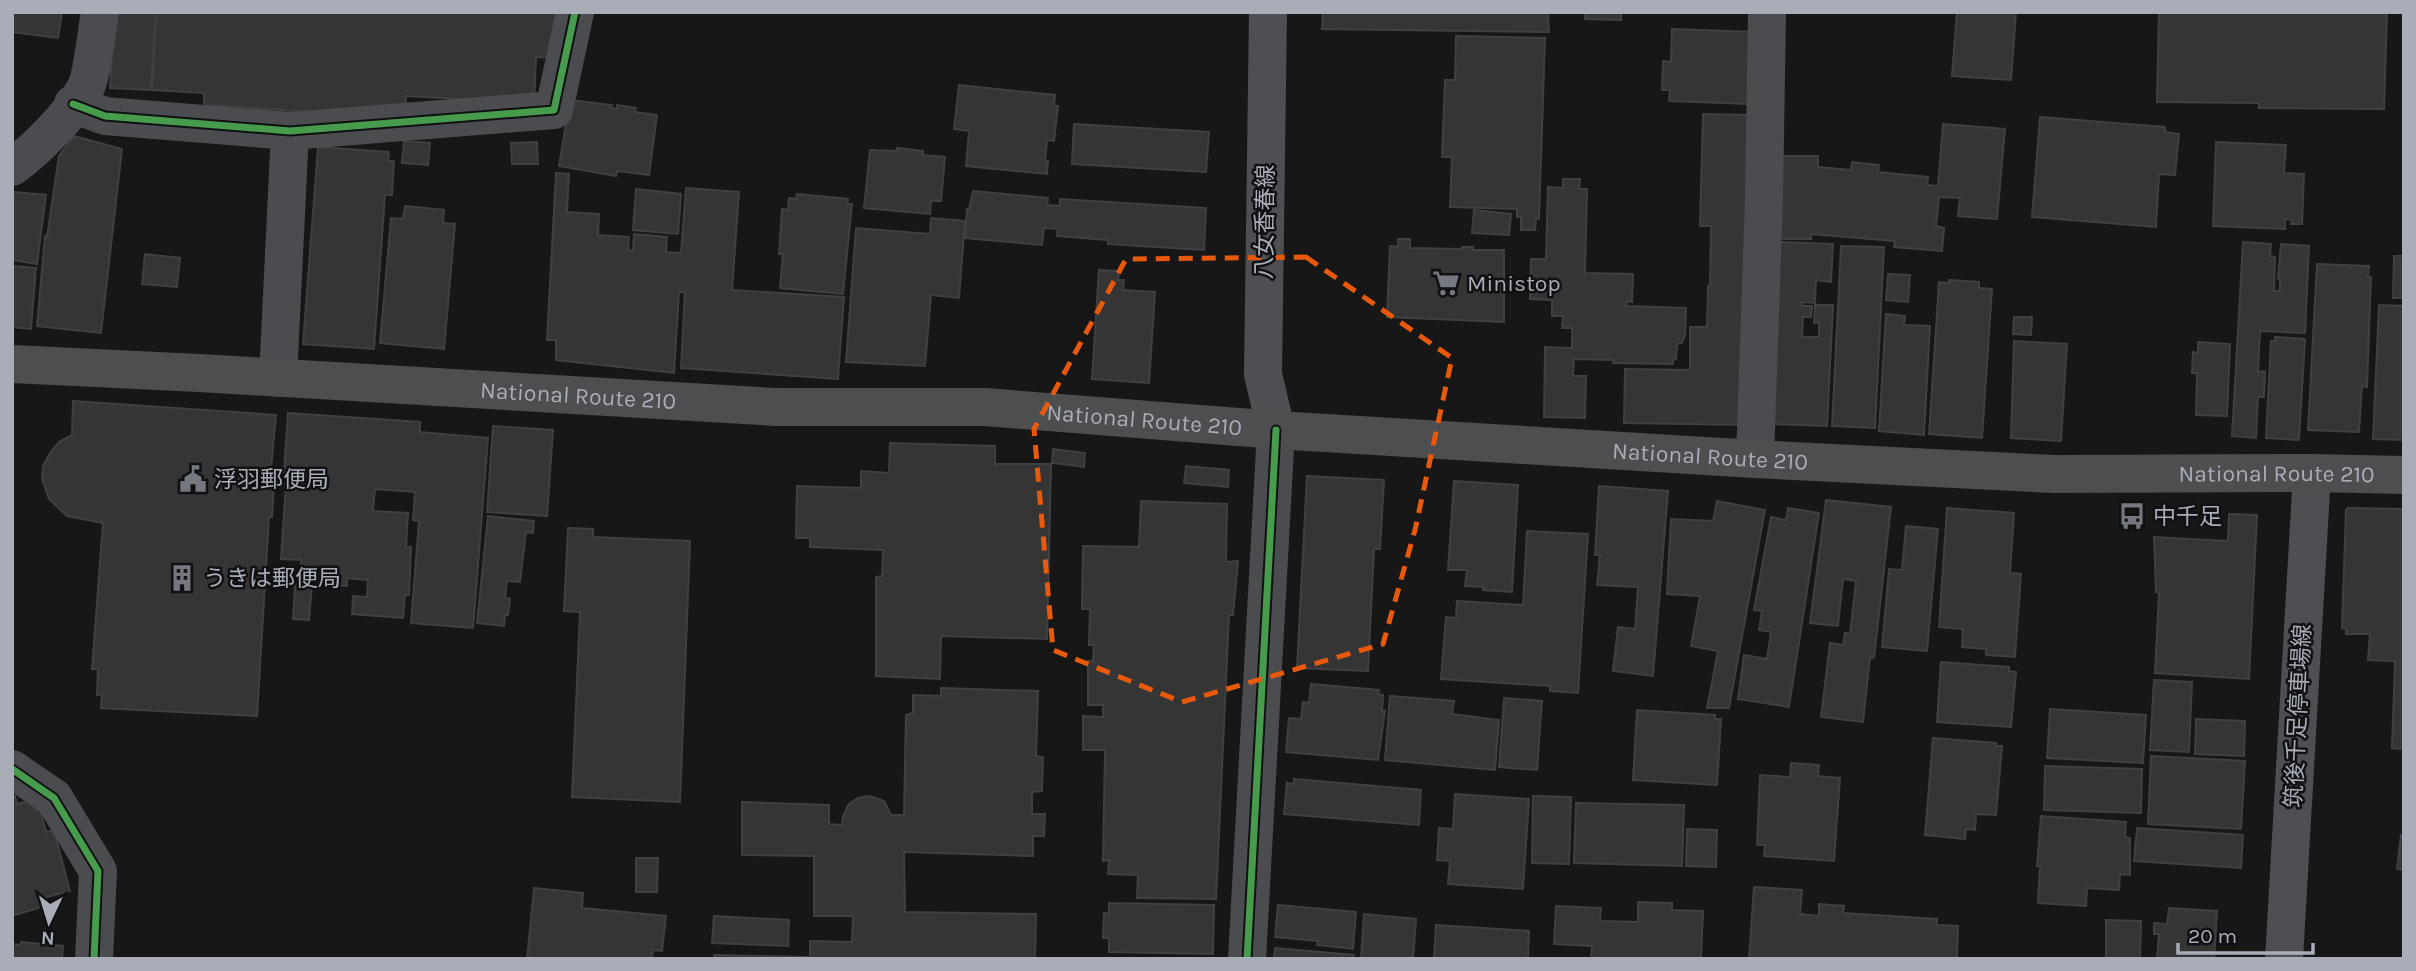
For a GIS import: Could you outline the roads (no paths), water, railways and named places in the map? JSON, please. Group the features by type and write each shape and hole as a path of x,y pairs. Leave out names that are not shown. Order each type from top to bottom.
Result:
{"highway":[{"name":"National Route 210","path":"12,364 776,407 985,407 1276,430 2053,474 2404,475"}],"main road":[{"name":"八女香春線","path":"1268,12 1263,374 1276,430"},
{"name":"筑後千足停車場線","path":"2284,959 2312,473"}],"street":[{"path":"12,167 27,156 87,86 100,12"},
{"path":"73,104 105,116 290,131 554,110 575,12"},
{"path":"1755,459 1767,12"},
{"path":"278,378 290,131"},
{"path":"1247,959 1276,430"},
{"path":"12,769 54,798 98,871 94,959"}],"place":[{"name":"Ministop","path":"1446,283"},
{"name":"浮羽郵便局","path":"193,479"},
{"name":"中千足","path":"2132,516"},
{"name":"うきは郵便局","path":"182,578"}]}
